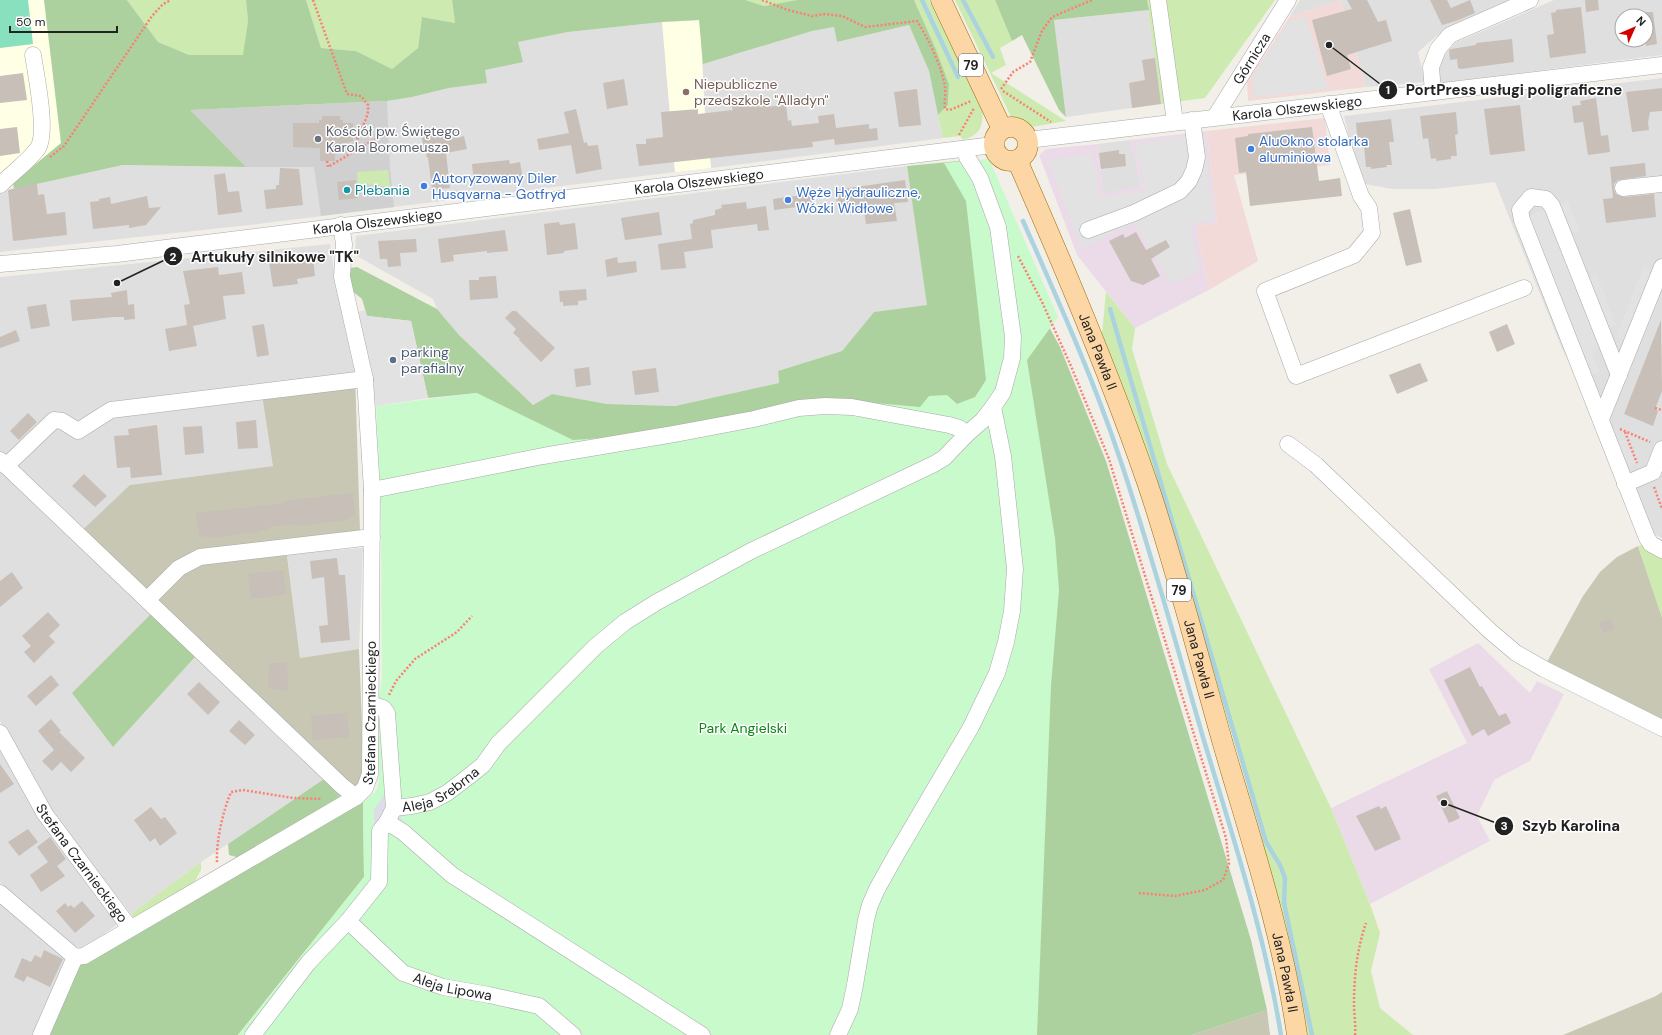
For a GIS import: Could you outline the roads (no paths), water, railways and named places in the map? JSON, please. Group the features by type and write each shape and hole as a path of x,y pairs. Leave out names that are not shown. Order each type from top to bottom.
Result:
{"main road":[{"name":"79","path":"941,0 997,137 999,157 1007,161 1017,160"},
{"path":"997,137 1008,127 1014,127 1025,134 1028,140 1028,145 1024,154 1017,160"},
{"name":"Jana Pawła II","path":"1017,160 1088,323 1117,399 1155,507 1260,872 1280,948 1297,1035"}],"street":[{"path":"1158,0 1175,122"},
{"name":"Górnicza","path":"1214,117 1288,0"},
{"path":"1434,92 1431,67 1438,49 1450,35 1530,0"},
{"path":"0,185 33,153 41,142 42,128 33,55"},
{"name":"Karola Olszewskiego","path":"1028,140 1662,65"},
{"path":"1328,104 1360,196 1369,208 1372,233 1354,255 1265,291 1296,376 1524,288"},
{"path":"1088,230 1134,213 1180,191 1194,170 1197,157 1192,120"},
{"name":"Karola Olszewskiego","path":"0,264 117,254 997,137"},
{"name":"Aleja Srebrna","path":"390,815 412,806 430,802 447,793 483,764 498,744 596,646 625,622 657,602 751,551 934,464 944,458 983,420 994,407 1003,392 1012,358 1013,337 998,227 980,178 967,157"},
{"path":"1623,188 1662,184"},
{"path":"1619,375 1552,206 1546,199 1531,197 1520,210 1522,220 1647,538 1651,544 1662,550"},
{"name":"Stefana Czarnieckiego","path":"0,733 45,814 130,928 356,797 365,788 370,774 377,706 372,490 365,379 342,277 344,244 335,224"},
{"path":"1601,420 1662,267"},
{"path":"356,797 342,786 3,463 54,420 62,421 78,431 111,410 365,379"},
{"path":"372,490 543,456 754,419 799,408 852,407 959,428 967,434"},
{"path":"838,1035 850,1009 866,920 877,888 970,726 997,673 1006,642 1012,611 1015,569 1003,456 994,407"},
{"path":"1288,444 1316,465 1490,631 1516,652 1544,669 1662,728"},
{"path":"1626,484 1653,472 1662,449"},
{"path":"147,600 179,568 200,557 372,537"},
{"path":"253,1035 308,963 348,921 379,882 380,831 390,815 388,719 387,713 377,706"},
{"path":"390,815 403,832 452,875 702,1035"},
{"path":"0,893 75,958"},
{"name":"Aleja Lipowa","path":"348,921 403,973 443,987 539,1006 573,1035"},
{"path":"75,958 84,956 130,928"},
{"path":"41,1035 75,958"}],"waterway":[{"path":"922,0 958,77"},
{"path":"963,0 993,57"},
{"path":"1023,221 1086,366 1109,426 1131,492 1248,888 1258,925 1281,1035"},
{"path":"1110,309 1266,842 1280,865 1285,878 1284,903 1312,1035"}],"place":[{"name":"PortPress usługi poligraficzne","path":"1329,45"},
{"name":"Niepubliczne przedszkole \"Alladyn\"","path":"686,92"},
{"name":"Kościół pw. Świętego Karola Boromeusza","path":"318,139"},
{"name":"AluOkno stolarka aluminiowa","path":"1251,149"},
{"name":"Autoryzowany Diler Husqvarna - Gotfryd","path":"424,186"},
{"name":"Plebania","path":"347,190"},
{"name":"Węże Hydrauliczne, Wózki Widłowe","path":"788,200"},
{"name":"Artukuły silnikowe \"TK\"","path":"117,283"},
{"name":"parking parafialny","path":"393,360"},
{"name":"Szyb Karolina","path":"1444,803"}],"park label":[{"name":"Park Angielski","path":"743,728"}]}
